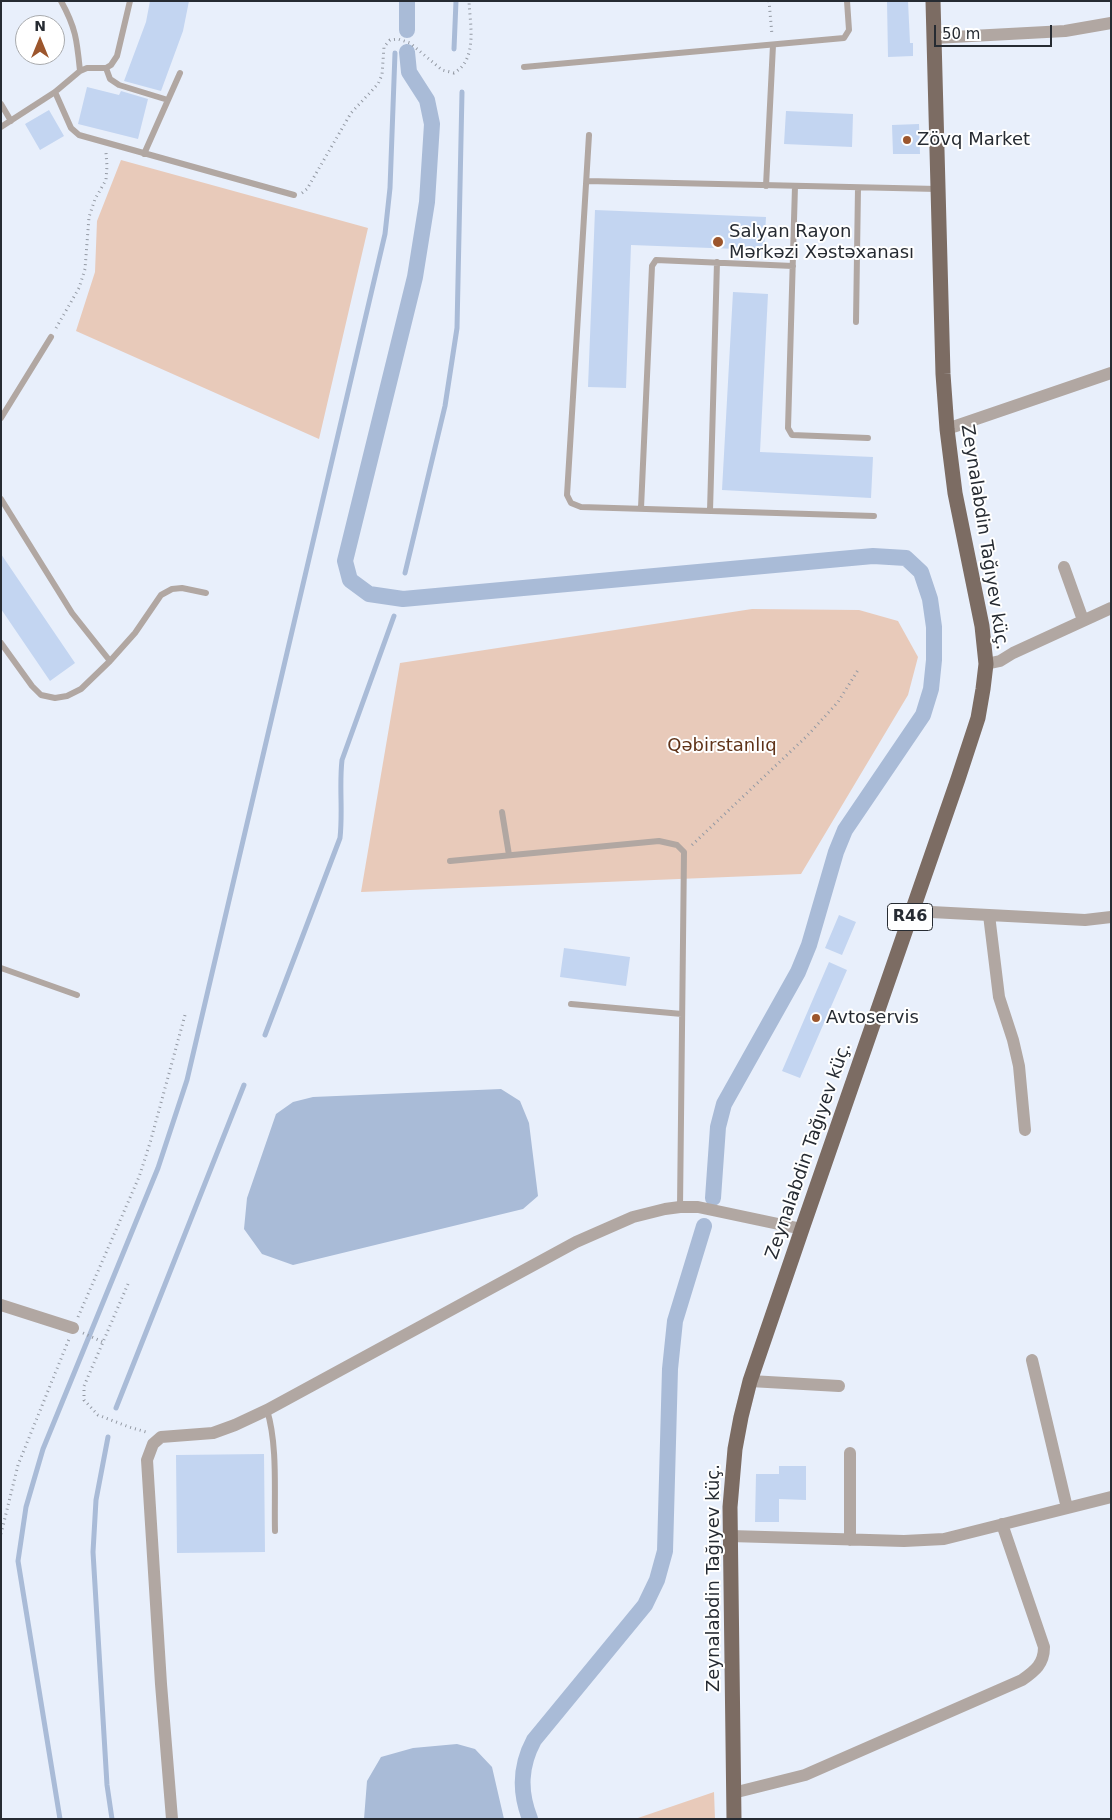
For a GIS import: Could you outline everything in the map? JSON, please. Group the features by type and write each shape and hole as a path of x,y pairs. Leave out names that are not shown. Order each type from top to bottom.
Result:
{"main road":[{"name":"Zeynalabdin Tağıyev küç.","path":"734,1819 730,1536 732,1476 741,1417 750,1381 978,718 984,689 986,664 982,626 955,493 947,429 943,374 933,1"}],"street":[{"path":"934,38 1064,31 1111,23"},
{"path":"947,429 1111,373"},
{"path":"1064,567 1083,620"},
{"path":"986,664 1000,661 1111,608"},
{"path":"912,911 1085,920 1111,917"},
{"path":"988,915 999,997 1014,1040 1019,1066 1025,1130"},
{"path":"172,1819 161,1684 147,1460 153,1444 161,1437 213,1433 267,1410 576,1242 633,1217 680,1207 698,1207 802,1229"},
{"path":"1,1305 73,1328"},
{"path":"1032,1360 1067,1508"},
{"path":"750,1381 840,1386"},
{"path":"850,1453 850,1540"},
{"path":"730,1536 904,1541 944,1539 1111,1497"},
{"path":"733,1793 806,1775 1022,1680 1036,1670 1044,1658 1044,1647 1002,1524"}],"lane":[{"path":"61,1 71,19 77,38 80,71"},
{"path":"1,128 55,92 80,71 87,68 106,68 111,65 117,56 130,1"},
{"path":"524,67 844,38 849,30 847,1"},
{"path":"766,186 773,45"},
{"path":"106,68 110,78 119,85 168,100"},
{"path":"144,154 180,73"},
{"path":"55,92 71,128 79,135 294,195"},
{"path":"1,104 11,121"},
{"path":"589,135 567,495 571,503 581,507 874,516"},
{"path":"587,181 938,189"},
{"path":"795,186 788,428 792,435 868,438"},
{"path":"856,322 858,188"},
{"path":"641,508 652,266 656,260 793,266"},
{"path":"710,511 717,262"},
{"path":"1,418 51,337"},
{"path":"1,499 72,613 110,660"},
{"path":"1,643 32,686 41,695 55,698 68,696 81,689 110,660 135,632 161,595 172,589 182,588 206,593"},
{"path":"502,812 509,855"},
{"path":"450,861 659,841 677,845 684,852 680,1207"},
{"path":"1,968 77,995"},
{"path":"571,1004 682,1014"},
{"path":"267,1410 273,1443 275,1531"}],"path":[{"path":"294,195 308,189 351,113 378,84 382,75 384,47 390,40 398,39 410,44 442,70 454,73 463,68 471,44 469,1"},
{"path":"769,1 773,45"},
{"path":"51,337 79,288 85,269 89,218 95,199 106,180 105,143"},
{"path":"684,852 808,736 838,702 858,670"},
{"path":"1,1534 18,1465 73,1328 139,1177 185,1015"},
{"path":"128,1284 84,1386 84,1400 98,1414 129,1427 161,1437"},
{"path":"73,1328 103,1342"}],"green space":[{"path":"121,160 368,228 319,439 76,331 95,272 97,221"},
{"name":"Qəbirstanlıq","path":"752,609 859,610 898,621 918,657 908,695 801,874 361,892 400,663"},
{"path":"714,1792 715,1819 635,1819"}],"water":[{"path":"501,1089 520,1101 529,1123 538,1196 523,1209 293,1265 262,1254 244,1229 247,1198 276,1114 293,1102 313,1097"},
{"path":"457,1744 475,1749 492,1767 504,1819 364,1819 367,1781 381,1757 413,1748"}],"building":[{"path":"150,1 189,1 183,31 161,91 124,81 146,22"},
{"path":"887,1 908,1 910,43 913,43 913,56 888,57"},
{"path":"87,87 119,95 121,91 148,99 138,139 78,124"},
{"path":"49,110 64,136 40,150 25,124"},
{"path":"786,111 853,114 852,147 784,144"},
{"path":"919,124 920,154 893,154 892,125"},
{"path":"595,210 766,217 764,250 631,245 626,388 588,387"},
{"path":"733,292 768,294 760,452 873,457 871,498 722,490"},
{"path":"1,554 75,663 50,681 1,609"},
{"path":"839,915 856,922 842,955 825,948"},
{"path":"564,948 630,957 626,986 560,977"},
{"path":"829,962 847,970 800,1078 782,1071"},
{"path":"264,1454 265,1552 177,1553 176,1455"},
{"path":"779,1466 806,1466 806,1500 779,1499 779,1522 755,1522 756,1474 779,1474"}],"waterway":[{"path":"407,1 407,30"},
{"path":"454,49 456,1"},
{"path":"407,52 409,72 427,100 432,124 427,202 415,277 345,561 350,580 369,594 403,599 873,556 906,558 921,572 930,599 934,627 934,660 931,689 923,715 845,830 836,852 809,945 798,972 724,1104 718,1127 713,1198"},
{"path":"60,1819 18,1561 26,1507 43,1449 158,1168 187,1080 385,234 390,188 395,53"},
{"path":"405,573 445,406 457,328 462,92"},
{"path":"265,1035 340,838 342,760 394,616"},
{"path":"116,1408 244,1085"},
{"path":"530,1819 524,1798 523,1779 526,1759 534,1740 645,1605 657,1580 665,1551 670,1369 675,1321 704,1226"},
{"path":"108,1437 96,1500 93,1552 107,1785 112,1819"}],"place":[{"name":"Zövq Market","path":"907,140"},
{"name":"Salyan Rayon Mərkəzi Xəstəxanası","path":"718,242"},
{"name":"Avtoservis","path":"816,1018"}]}
